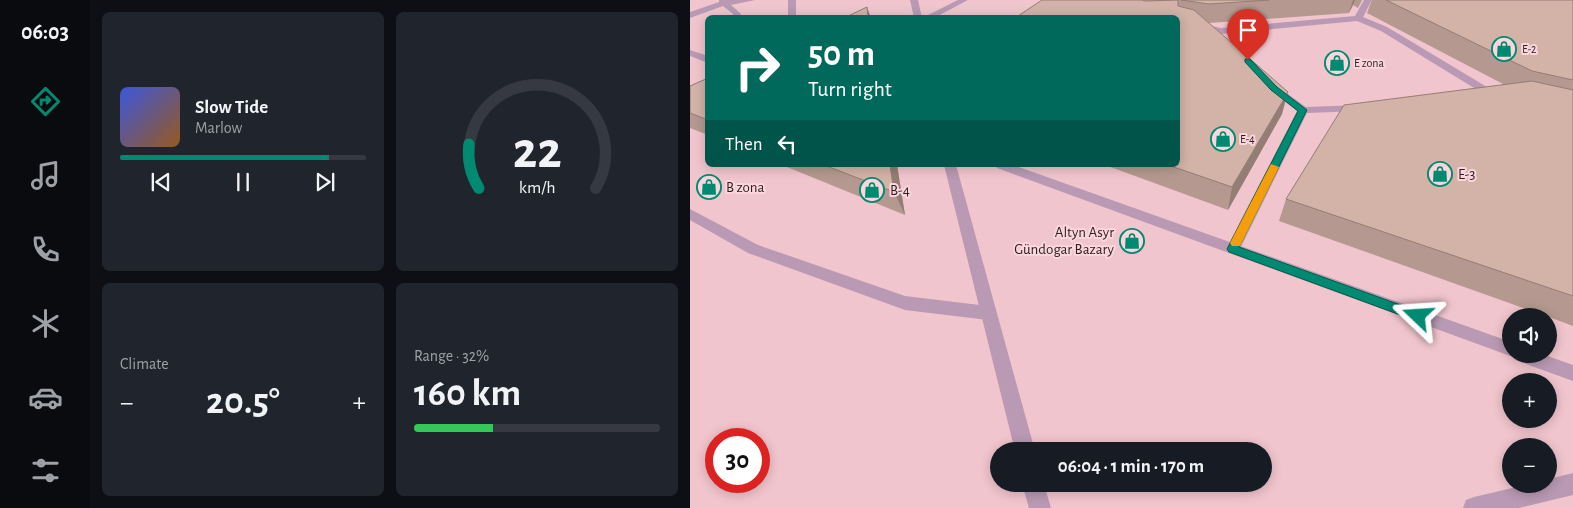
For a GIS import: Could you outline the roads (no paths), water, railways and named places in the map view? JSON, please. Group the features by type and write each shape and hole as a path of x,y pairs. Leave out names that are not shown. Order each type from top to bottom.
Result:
{"street":[{"path":"690,15 723,2 751,0"},
{"path":"792,0 792,15"},
{"path":"914,0 917,15"},
{"path":"932,15 964,0"},
{"path":"1358,18 1368,0"},
{"path":"723,2 737,15"},
{"path":"1180,22 1221,32 1358,18 1384,29 1483,90 1510,96"},
{"path":"1221,32 1234,46"},
{"path":"690,53 705,59"},
{"path":"1261,74 1274,89 1303,110 1338,110 1375,106"},
{"path":"1468,95 1483,90"},
{"path":"1233,249 1303,110"},
{"path":"951,167 1023,442"},
{"path":"1007,167 1502,347"},
{"path":"690,214 753,249 905,304 988,313"},
{"path":"1547,363 1573,372"},
{"path":"1474,508 1573,484"},
{"path":"1035,492 1040,508"}],"place":[{"name":"E-2","path":"1504,49"},
{"name":"E zona","path":"1337,63"},
{"name":"E-4","path":"1223,139"},
{"name":"E-3","path":"1440,174"},
{"name":"B zona","path":"709,187"},
{"name":"B-4","path":"872,190"},
{"name":"Altyn Asyr Gündogar Bazary","path":"1132,241"}]}
